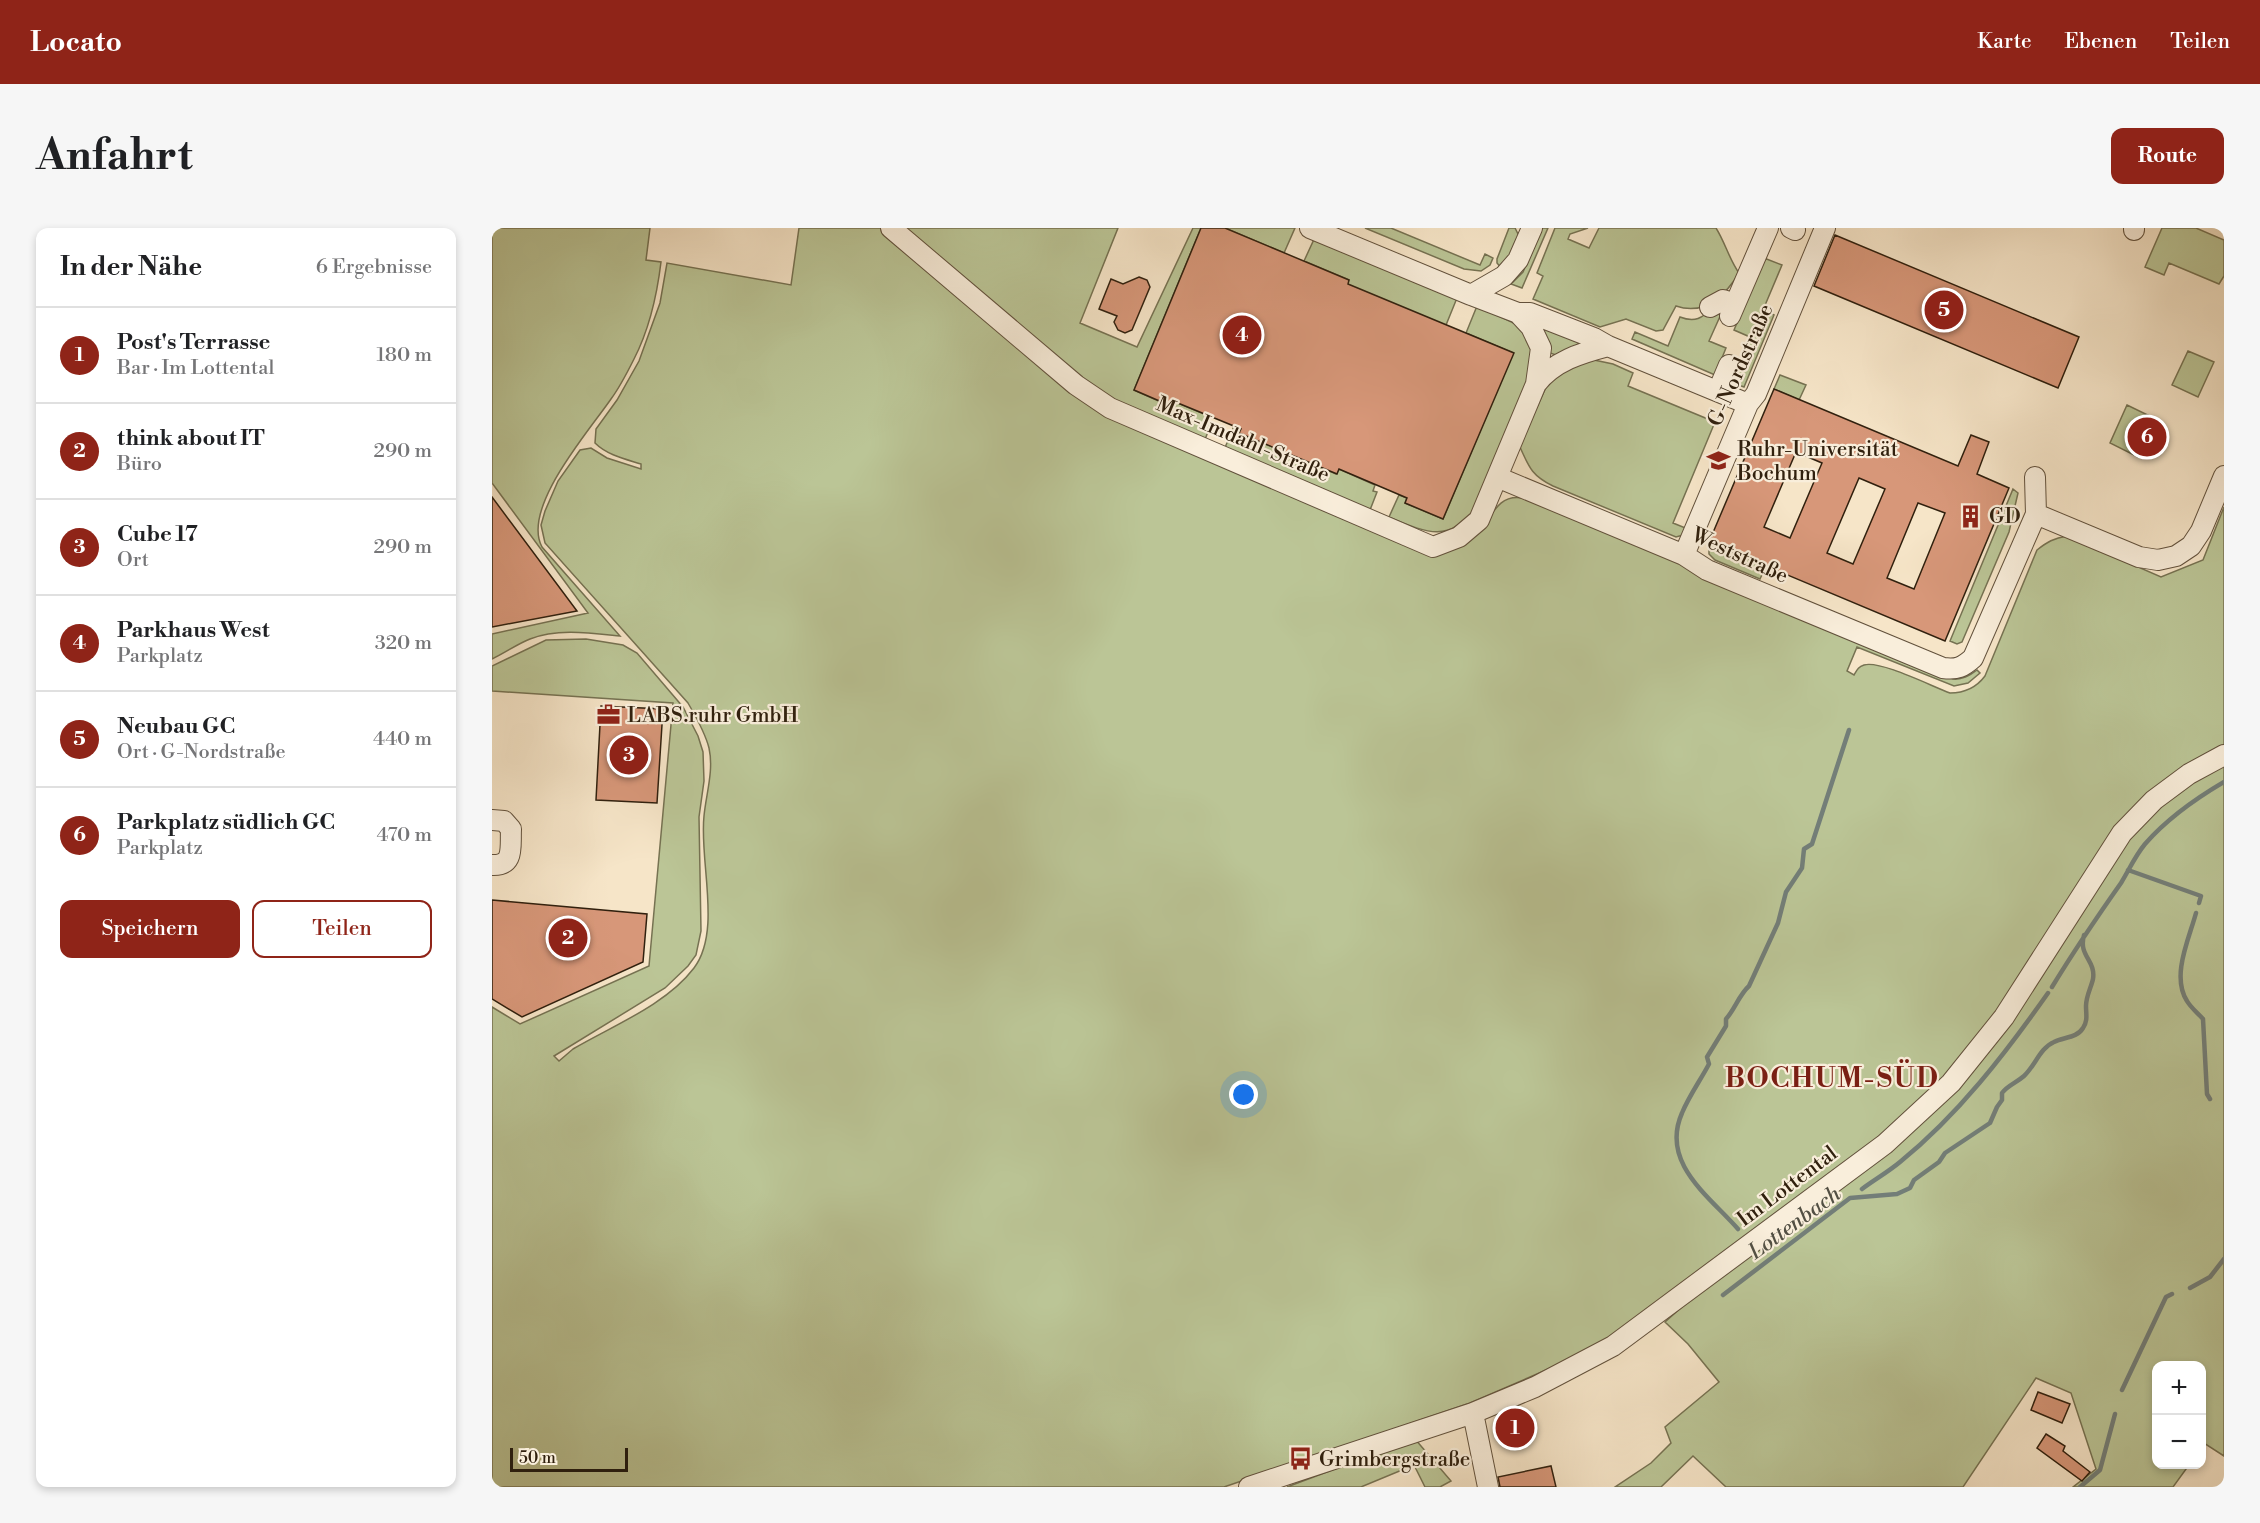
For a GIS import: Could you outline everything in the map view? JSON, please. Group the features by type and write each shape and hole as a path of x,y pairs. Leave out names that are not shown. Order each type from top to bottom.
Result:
{"street":[{"name":"Max-Imdahl-Straße","path":"891,228 1076,385 1110,408 1433,547 1459,537 1479,520 1536,384 1541,348 1531,327 1518,313"},
{"path":"1310,228 1471,295 1518,313 1530,313 1594,338 1608,346 1748,404"},
{"path":"1471,295 1504,276 1518,260 1532,228"},
{"name":"G-Nordstraße","path":"1684,555 1748,404 1756,394 1825,228"},
{"path":"1710,307 1723,300 1732,310 1744,273 1776,232"},
{"name":"Max-Imdahl-Straße","path":"1536,384 1547,370 1582,352 1608,346"},
{"path":"1718,391 1729,365"},
{"path":"2035,477 2036,514 2139,556 2158,560 2176,556 2191,546 2201,531 2224,476"},
{"name":"Weststraße","path":"1497,477 1684,555 1707,570 1943,668 1954,670 1964,667 1973,658 2036,514"},
{"name":"Im Lottental","path":"1249,1487 1473,1413 1535,1387 1613,1346 1885,1144 1951,1083 2004,1017 2122,833 2154,800 2189,774 2224,755"},
{"path":"492,820 504,821 511,829 507,862 501,866 492,865"},
{"path":"1473,1413 1488,1487"}],"green space":[{"path":"492,228 650,228 646,260 661,262 652,312 639,348 617,390 560,470 541,512 538,531 542,547 620,636 574,632 551,633 525,641 492,659 492,634 588,613 492,483"},
{"path":"799,228 1118,228 1080,323 1137,347 1193,228 1201,228 1134,390 1170,406 1173,401 1209,416 1208,422 1211,424 1204,442 1144,417 1116,400 1105,416 1430,552 1461,546 1477,534 1500,504 1513,498 1526,499 1680,563 1704,578 1953,679 1965,677 1977,670 1980,673 1968,683 1954,686 1857,647 1847,671 1854,675 1864,665 1882,666 1950,693 1969,689 1985,676 2037,550 2041,547 2054,539 2067,536 2161,577 2203,560 2224,507 2224,1456 2206,1444 2206,1361 2152,1361 2152,1469 2186,1469 2173,1487 2073,1487 2096,1469 2071,1393 2036,1378 1963,1487 1726,1487 1693,1456 1661,1487 1615,1487 1651,1463 1671,1443 1665,1427 1719,1382 1688,1344 1665,1322 1702,1289 1677,1290 1649,1308 1606,1344 1470,1403 1224,1487 492,1487 492,1007 520,1024 649,966 673,703 492,691 492,666 546,640 586,639 623,645 637,653 683,707 698,736 703,752 704,781 699,817 701,931 696,955 665,988 554,1056 559,1061 573,1049 638,1014 669,993 694,968 702,953 707,935 708,916 703,834 711,765 705,736 688,703 545,543 541,525 545,511 558,481 580,450 591,448 607,458 641,469 641,464 611,454 595,443 596,429 617,400 639,361 660,303 667,263 791,285"},
{"path":"1225,228 1295,228 1284,253"},
{"path":"1365,228 1391,228 1480,265 1485,254 1493,258 1490,265 1481,271 1464,269"},
{"path":"1509,228 1515,228 1520,238 1502,269 1497,259"},
{"path":"1542,228 1548,228 1522,288 1511,284 1523,272"},
{"path":"1555,228 1588,228 1570,234 1568,239 1589,248 1599,228 1716,228 1739,273 1721,296 1713,302 1696,308 1676,306 1663,330 1656,331 1626,319 1600,327 1533,299 1543,276 1537,273"},
{"path":"2162,228 2196,228 2224,240 2224,276 2219,284 2169,263 2164,275 2145,267"},
{"path":"1316,235 1457,298 1446,325 1297,457 1336,474 1339,469 1375,485 1373,491 1377,492 1370,510 1224,450 1234,426 1241,429 1239,434 1278,449 1349,280 1304,261"},
{"path":"1764,258 1782,265 1763,310 1774,315 1744,387 1731,382 1750,337 1734,330"},
{"path":"1477,306 1518,325 1532,345 1532,371 1475,509 1455,527 1435,532 1425,530 1389,517 1399,495 1407,498 1405,503 1443,519 1513,353 1466,333"},
{"path":"1713,308 1722,312 1709,341 1726,348 1715,375 1632,339 1635,332 1668,346 1680,317 1690,320 1698,318"},
{"path":"1542,325 1586,343 1556,355 1550,353"},
{"path":"2188,351 2214,362 2198,397 2172,385"},
{"path":"1594,360 1613,364 1633,373 1628,386 1715,422 1673,523 1688,529 1683,535 1676,537 1553,486 1535,474 1525,459 1519,445 1550,379 1574,365"},
{"path":"1780,375 1806,385 1799,400 1774,389"},
{"path":"2127,405 2156,419 2138,457 2110,443"},
{"path":"2013,489 2018,493 2009,532 1962,642 1957,644 1950,641"},
{"path":"1709,542 1766,566 1760,579 1715,560 1709,554"},
{"path":"1415,1439 1451,1481 1440,1487 1425,1487 1414,1465 1361,1487 1287,1487"}],"building":[{"path":"1201,228 1225,228 1349,280 1348,284 1514,353 1443,519 1405,503 1407,498 1339,469 1337,474 1239,433 1241,429 1173,401 1171,406 1134,390"},
{"path":"1835,235 2079,337 2058,388 1814,286"},
{"path":"1139,277 1147,280 1150,287 1132,330 1125,333 1118,330 1114,322 1117,316 1099,309 1111,279 1123,284"},
{"name":"GD","path":"1774,389 1958,466 1971,435 1989,442 1977,474 2009,488 1945,641 1709,542","holes":["1796,452 1822,463 1790,538 1764,527","1859,478 1885,489 1853,564 1827,553","1918,503 1945,513 1914,589 1887,578"]},
{"path":"492,497 577,611 492,627"},
{"path":"601,706 663,709 657,803 596,800"},
{"path":"492,900 647,914 643,962 522,1017 492,999"},
{"path":"2038,1392 2070,1404 2062,1423 2031,1410"},
{"path":"2046,1434 2065,1446 2063,1451 2090,1472 2082,1481 2037,1448"},
{"path":"1551,1466 1556,1487 1500,1487 1498,1477"}],"waterway":[{"path":"1738,1229 1702,1191 1682,1163 1677,1148 1677,1131 1682,1113 1709,1064 1707,1057 1726,1026 1726,1019 1749,986 1778,923 1786,892 1802,868 1804,849 1812,844 1849,730"},
{"name":"Lottenbach","path":"2052,987 2145,844 2182,810 2224,782"},
{"path":"2128,870 2201,896 2199,903"},
{"path":"2196,913 2183,957 2181,980 2187,1001 2203,1019 2207,1094 2210,1099"},
{"name":"Lottenbach","path":"1723,1295 1850,1198 1897,1194 1910,1188 1914,1180 1939,1162 1945,1153 1990,1123 2002,1100 2004,1090 2024,1076 2049,1045 2077,1034 2085,1025 2086,1002 2093,973 2083,948 2084,935"},
{"name":"Lottenbach","path":"1862,1189 1921,1144 1961,1104 1998,1061 2048,993"},
{"path":"2190,1288 2210,1277 2224,1259"},
{"path":"2122,1390 2166,1297 2172,1294"},
{"path":"2080,1487 2100,1470 2115,1414"}],"place":[{"name":"Neubau GC","path":"1944,310"},
{"name":"Parkhaus West","path":"1242,335"},
{"name":"Parkplatz südlich GC","path":"2147,437"},
{"name":"Ruhr-Universität Bochum","path":"1719,461"},
{"name":"GD","path":"1971,516"},
{"name":"LABS.ruhr GmbH","path":"609,715"},
{"name":"Cube 17","path":"629,755"},
{"name":"think about IT","path":"568,938"},
{"name":"Post's Terrasse","path":"1515,1428"},
{"name":"Grimbergstraße","path":"1301,1459"}],"district":[{"name":"BOCHUM-SÜD","path":"1832,1078"}]}
